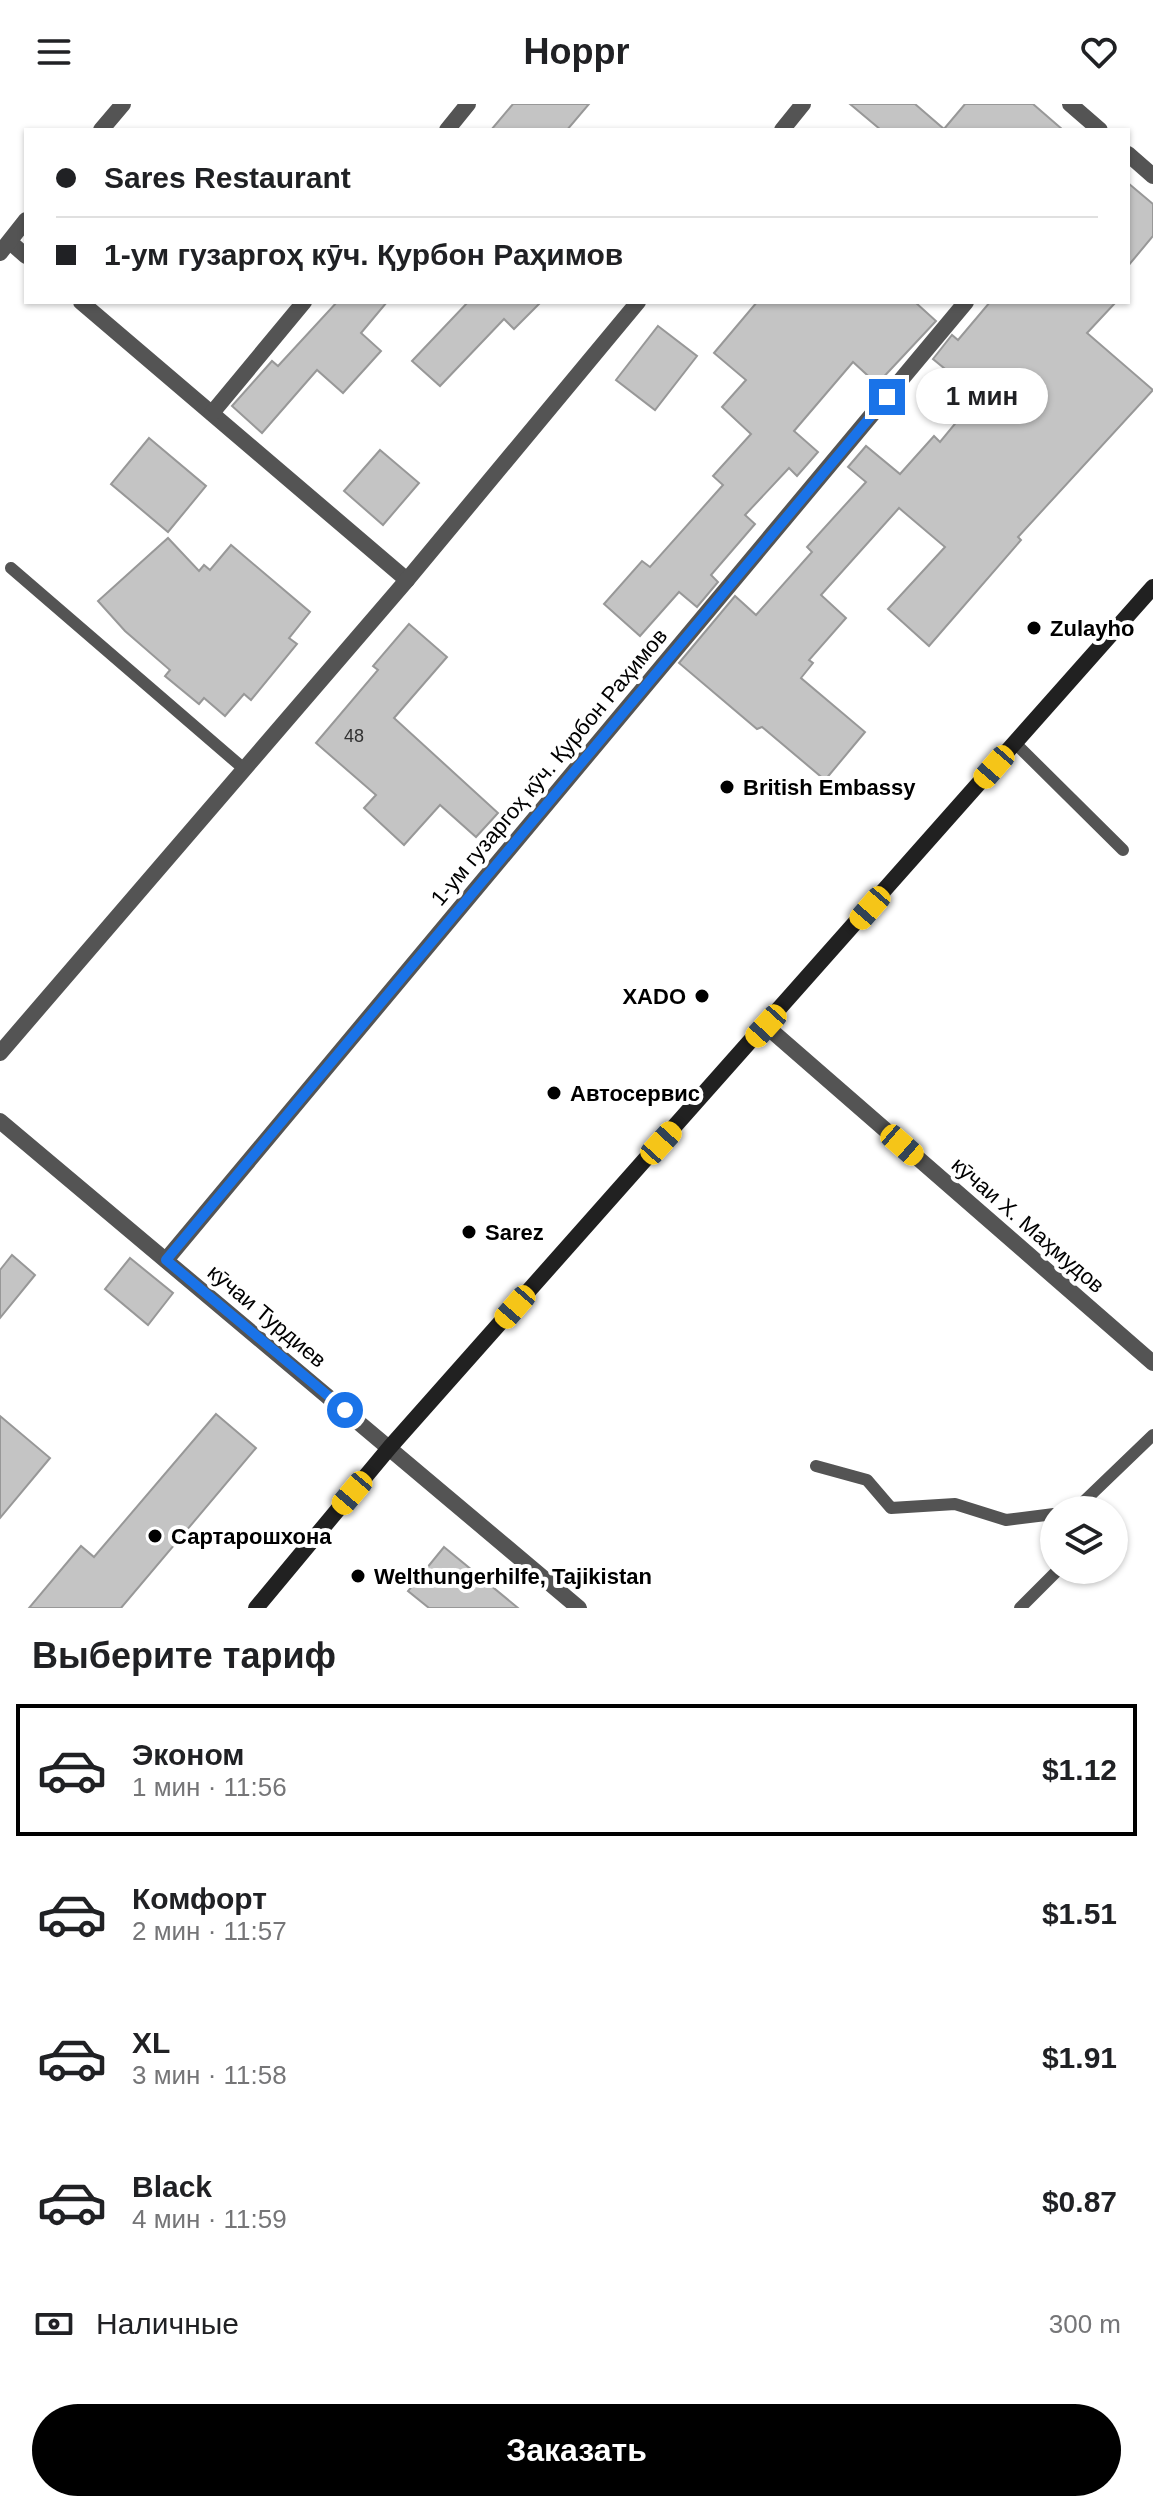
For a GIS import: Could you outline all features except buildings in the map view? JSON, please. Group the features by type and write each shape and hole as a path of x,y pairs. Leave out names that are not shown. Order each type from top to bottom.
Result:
{"main road":[{"path":"256,1608 390,1447 1153,587"}],"street":[{"path":"103,128 123,104"},
{"path":"449,128 468,104"},
{"path":"784,128 803,104"},
{"path":"1070,104 1098,128"},
{"path":"1130,156 1153,176"},
{"path":"24,223 5,248 24,255"},
{"path":"83,304 407,580"},
{"path":"212,413 302,304"},
{"path":"0,1053 407,580 636,304"},
{"name":"1-ум гузаргоҳ кӯч. Қурбон Раҳимов","path":"166,1260 964,304"},
{"name":"кӯчаи Х. Маҳмудов","path":"766,1026 1153,1363"},
{"name":"кӯчаи Турдиев","path":"0,1121 579,1608"}],"lane":[{"path":"11,568 243,768"},
{"path":"1015,743 1123,850"},
{"path":"1089,1496 1153,1435"},
{"path":"816,1466 867,1480 891,1508 955,1504 1006,1520 1040,1516"},
{"path":"1020,1608 1044,1584"}],"place":[{"name":"Zulayho","path":"1034,628"},
{"name":"British Embassy","path":"727,787"},
{"name":"XADO","path":"702,996"},
{"name":"Автосервис","path":"554,1093"},
{"name":"Sarez","path":"469,1232"},
{"name":"Сартарошхона","path":"155,1536"},
{"name":"Welthungerhilfe, Tajikistan","path":"358,1576"}],"route":[{"path":"345,1410 166,1260 887,397"}]}
